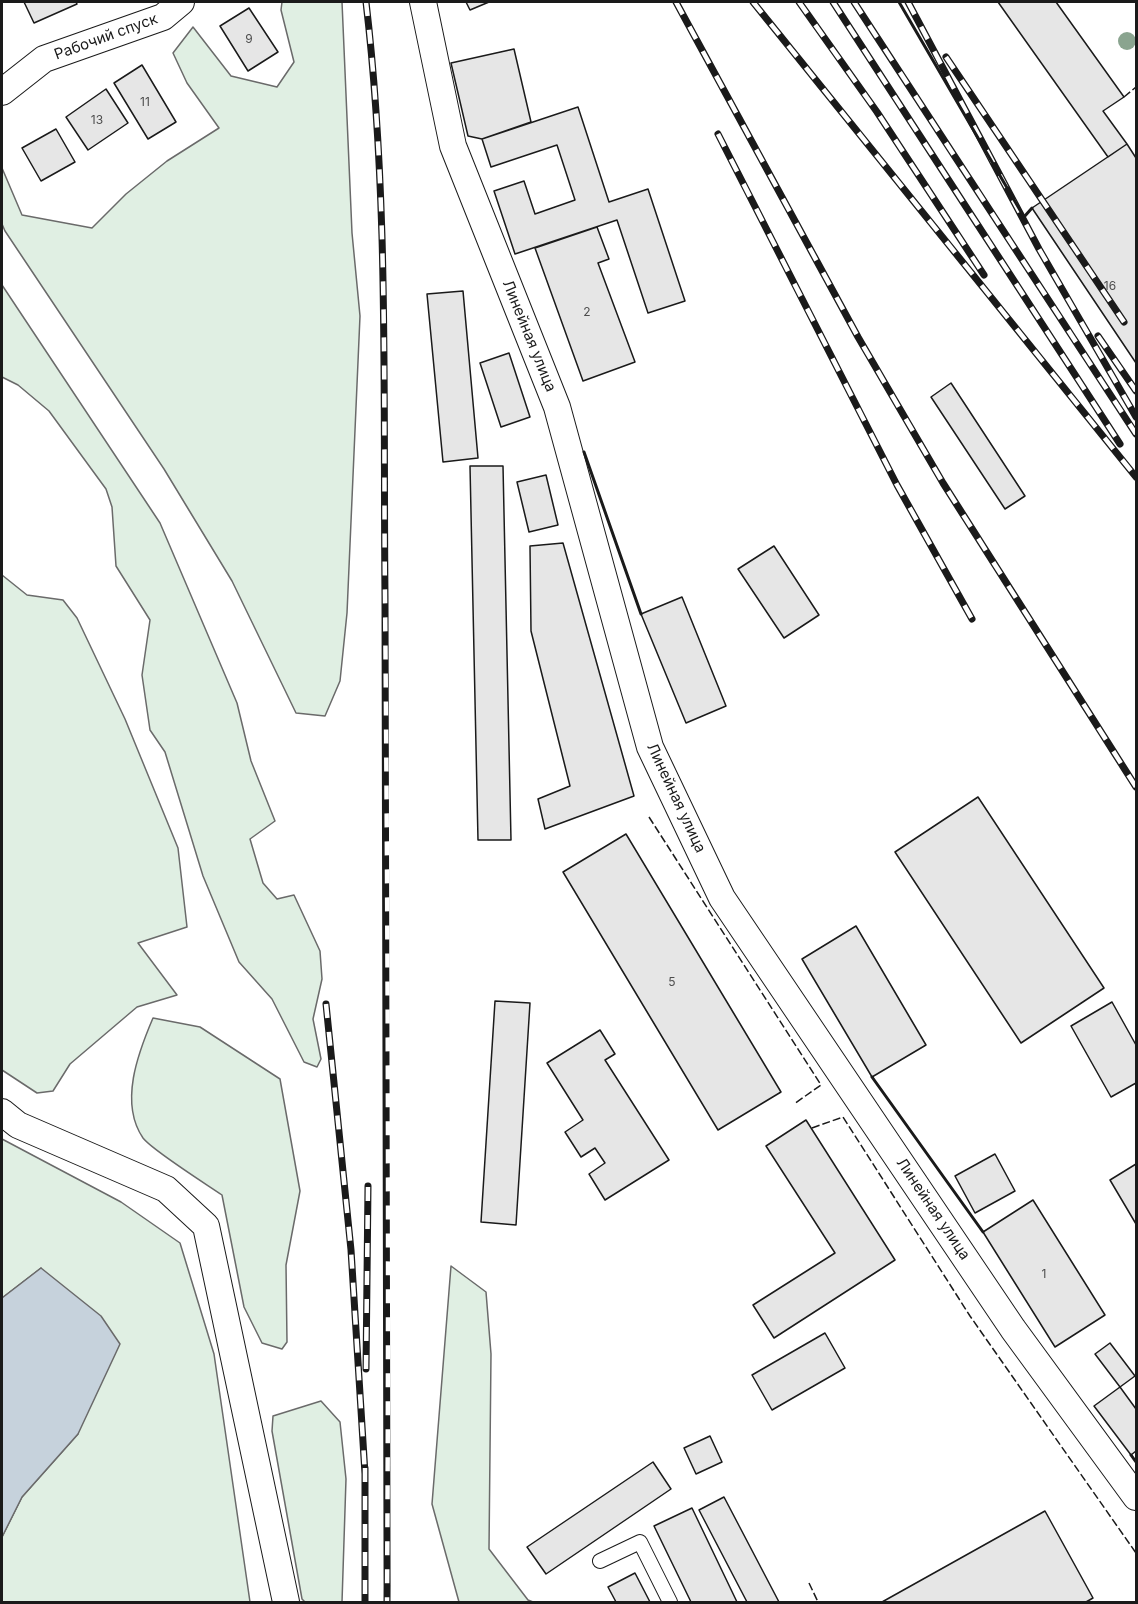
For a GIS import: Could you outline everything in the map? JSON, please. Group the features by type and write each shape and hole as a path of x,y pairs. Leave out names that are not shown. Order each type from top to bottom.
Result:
{"street":[{"name":"Рабочий спуск","path":"2,92 44,59 163,17 181,2"},
{"name":"Линейная улица","path":"423,2 453,146 557,407 650,747 722,898 1013,1329 1137,1497"},
{"path":"2,1112 18,1125 166,1189 206,1226 286,1602"}],"lane":[{"path":"600,1561 639,1542 670,1602"}],"green space":[{"path":"282,2 342,2 352,233 360,316 347,613 340,681 325,716 296,713 232,581 164,469 2,224 2,168 22,215 92,228 126,194 167,161 219,128 187,83 173,53 193,27 231,76 277,87 294,62 281,10"},
{"path":"2,285 160,523 237,703 251,761 275,821 250,839 263,883 277,899 294,895 320,951 322,979 313,1019 321,1059 317,1067 304,1062 272,999 239,962 203,876 165,752 150,730 142,675 150,620 116,566 112,507 106,489 49,411 18,385 2,377"},
{"path":"2,575 27,595 63,600 77,618 125,719 178,848 187,927 138,943 177,995 137,1007 70,1064 53,1091 37,1093 2,1070"},
{"path":"153,1018 200,1027 280,1079 300,1191 286,1265 287,1342 282,1349 262,1343 244,1307 222,1195 148,1143 136,1124 132,1109 133,1078"},
{"path":"2,1139 121,1202 180,1243 214,1354 250,1602 2,1602 2,1537 22,1497 78,1434 41,1268 2,1298"},
{"path":"451,1266 486,1292 491,1354 489,1549 528,1600 533,1602 459,1602 432,1504"},
{"path":"321,1401 340,1422 346,1479 342,1602 305,1602 302,1599 272,1431 273,1416"}],"shaded area":[{"path":"41,1268 101,1316 120,1344 78,1434 22,1497 2,1537 2,1298"}],"building":[{"path":"24,2 76,2 77,4 34,23"},
{"path":"466,2 489,2 470,10"},
{"path":"998,2 1056,2 1124,97 1103,111 1127,144 1108,157"},
{"path":"249,8 278,52 248,71 220,26"},
{"path":"514,49 531,122 482,139 468,136 451,63"},
{"path":"142,65 176,122 148,139 114,83"},
{"path":"106,89 128,123 88,150 66,117"},
{"path":"578,107 609,202 648,189 685,301 648,313 617,220 515,254 494,191 524,181 535,214 575,200 557,145 491,167 482,139"},
{"path":"56,129 75,162 41,181 22,148"},
{"path":"1127,144 1136,158 1136,363 1032,208"},
{"path":"597,227 609,259 598,263 635,362 583,381 535,248"},
{"path":"463,291 478,458 443,462 427,294"},
{"path":"509,353 530,417 501,427 480,363"},
{"path":"951,383 1025,496 1005,509 931,397"},
{"path":"470,466 503,466 511,840 478,840"},
{"path":"546,475 558,525 529,532 517,482"},
{"path":"563,543 634,796 545,829 538,799 570,786 531,631 530,546"},
{"path":"774,546 819,615 784,638 738,569"},
{"path":"682,597 726,706 686,723 641,614"},
{"path":"978,797 1104,988 1021,1043 895,852"},
{"path":"626,834 781,1092 718,1130 563,872"},
{"path":"856,926 926,1045 872,1077 802,959"},
{"path":"495,1001 530,1003 516,1225 481,1222"},
{"path":"1112,1002 1136,1045 1136,1083 1111,1097 1071,1026"},
{"path":"600,1030 615,1054 605,1060 669,1160 605,1200 589,1174 605,1163 595,1148 581,1157 565,1132 583,1120 547,1063"},
{"path":"806,1120 895,1260 774,1338 753,1305 835,1253 766,1146"},
{"path":"995,1154 1015,1191 975,1213 955,1176"},
{"path":"1136,1164 1136,1224 1110,1180"},
{"path":"1033,1200 1105,1315 1055,1347 983,1232"},
{"path":"825,1333 845,1368 772,1410 752,1375"},
{"path":"1110,1343 1135,1376 1120,1387 1095,1354"},
{"path":"1120,1387 1136,1409 1136,1451 1131,1455 1094,1406"},
{"path":"710,1436 722,1462 696,1474 684,1448"},
{"path":"653,1462 671,1489 546,1574 527,1547"},
{"path":"724,1497 779,1602 747,1602 699,1510"},
{"path":"692,1508 737,1602 691,1602 654,1526"},
{"path":"1045,1511 1093,1598 1086,1602 882,1602"},
{"path":"635,1573 650,1602 616,1602 608,1587"}],"railway":[{"path":"366,2 378,150 383,299 388,1099 387,1602"},
{"path":"676,2 858,337 943,483 1136,787"},
{"path":"753,2 1136,477"},
{"path":"799,2 877,112 984,275"},
{"path":"833,2 1120,444"},
{"path":"854,2 1136,434"},
{"path":"908,2 1039,249 1136,417"},
{"path":"946,57 1124,322"},
{"path":"718,134 897,485 972,619"},
{"path":"1098,336 1136,391"},
{"path":"326,1004 351,1250 365,1474"},
{"path":"366,1369 368,1186"},
{"path":"365,1468 365,1602"}],"fence":[{"path":"1124,97 1136,87"},
{"path":"649,817 821,1085 794,1104"},
{"path":"812,1128 843,1117 970,1316 1136,1553"},
{"path":"809,1583 818,1602"}],"wall":[{"path":"899,2 1024,217 1032,208"},
{"path":"584,452 641,614"},
{"path":"872,1077 983,1232"},
{"path":"1131,1455 1136,1462"}]}
